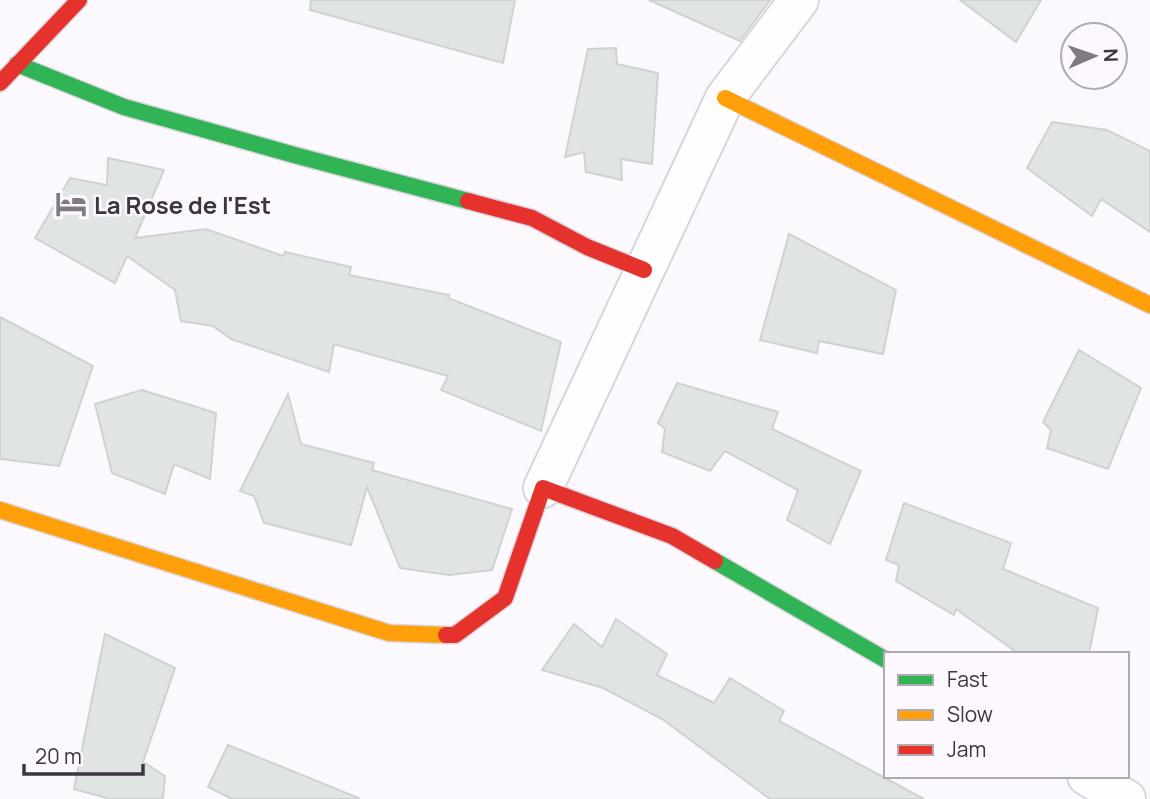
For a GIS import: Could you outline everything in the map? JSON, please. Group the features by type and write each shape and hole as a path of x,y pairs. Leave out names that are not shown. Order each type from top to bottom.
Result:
{"street":[{"path":"0,83 79,0"},
{"path":"0,510 388,633 455,635 505,598 543,488 725,98 799,0"},
{"path":"17,64 124,107 532,218 587,247 644,270"},
{"path":"725,98 1150,305"},
{"path":"543,488 672,536 884,659"},
{"path":"1090,778 1126,799"}],"building":[{"path":"311,0 515,0 503,63 310,10"},
{"path":"649,0 770,0 740,41"},
{"path":"960,0 1041,0 1016,42"},
{"path":"616,48 617,64 658,73 652,164 621,159 622,180 586,172 584,152 565,157 588,49"},
{"path":"1052,122 1107,130 1150,151 1150,232 1101,199 1092,216 1027,168"},
{"path":"108,158 164,170 135,238 206,229 283,256 285,252 351,267 349,275 449,295 448,298 561,342 541,431 441,390 448,376 334,344 329,372 231,339 213,326 181,321 175,290 127,256 115,283 35,238 70,178 107,185"},
{"path":"789,234 896,290 883,354 819,341 817,353 760,340"},
{"path":"0,317 93,366 59,466 0,459"},
{"path":"1079,350 1141,388 1108,469 1047,448 1051,430 1043,422"},
{"path":"677,383 778,412 772,429 861,471 830,544 787,520 798,490 725,451 710,471 662,452 665,429 658,423"},
{"path":"142,390 216,413 210,479 174,464 165,494 112,473 95,404"},
{"path":"288,394 301,444 374,463 372,470 512,509 492,570 449,575 400,568 367,487 351,545 264,523 254,496 240,491"},
{"path":"904,503 1011,543 1003,569 1098,608 1089,652 1016,652 956,609 954,615 896,581 899,565 886,560"},
{"path":"616,619 667,654 657,675 714,703 730,678 784,711 779,721 924,799 770,799 662,719 603,688 542,670 574,624 602,647"},
{"path":"105,634 175,668 143,762 165,776 163,799 110,799 74,789"},
{"path":"228,745 359,798 232,799 208,787"}],"traffic: fast":[{"path":"17,64 124,107 468,201"},
{"path":"715,561 884,659"}],"traffic: slow":[{"path":"725,98 1150,305"},
{"path":"0,510 389,633 446,635"}],"traffic: jam":[{"path":"0,83 79,0"},
{"path":"468,201 532,218 587,247 644,270"},
{"path":"446,635 455,635 505,598 543,488 672,536 715,561"}],"place":[{"name":"La Rose de l'Est","path":"71,204"}]}
